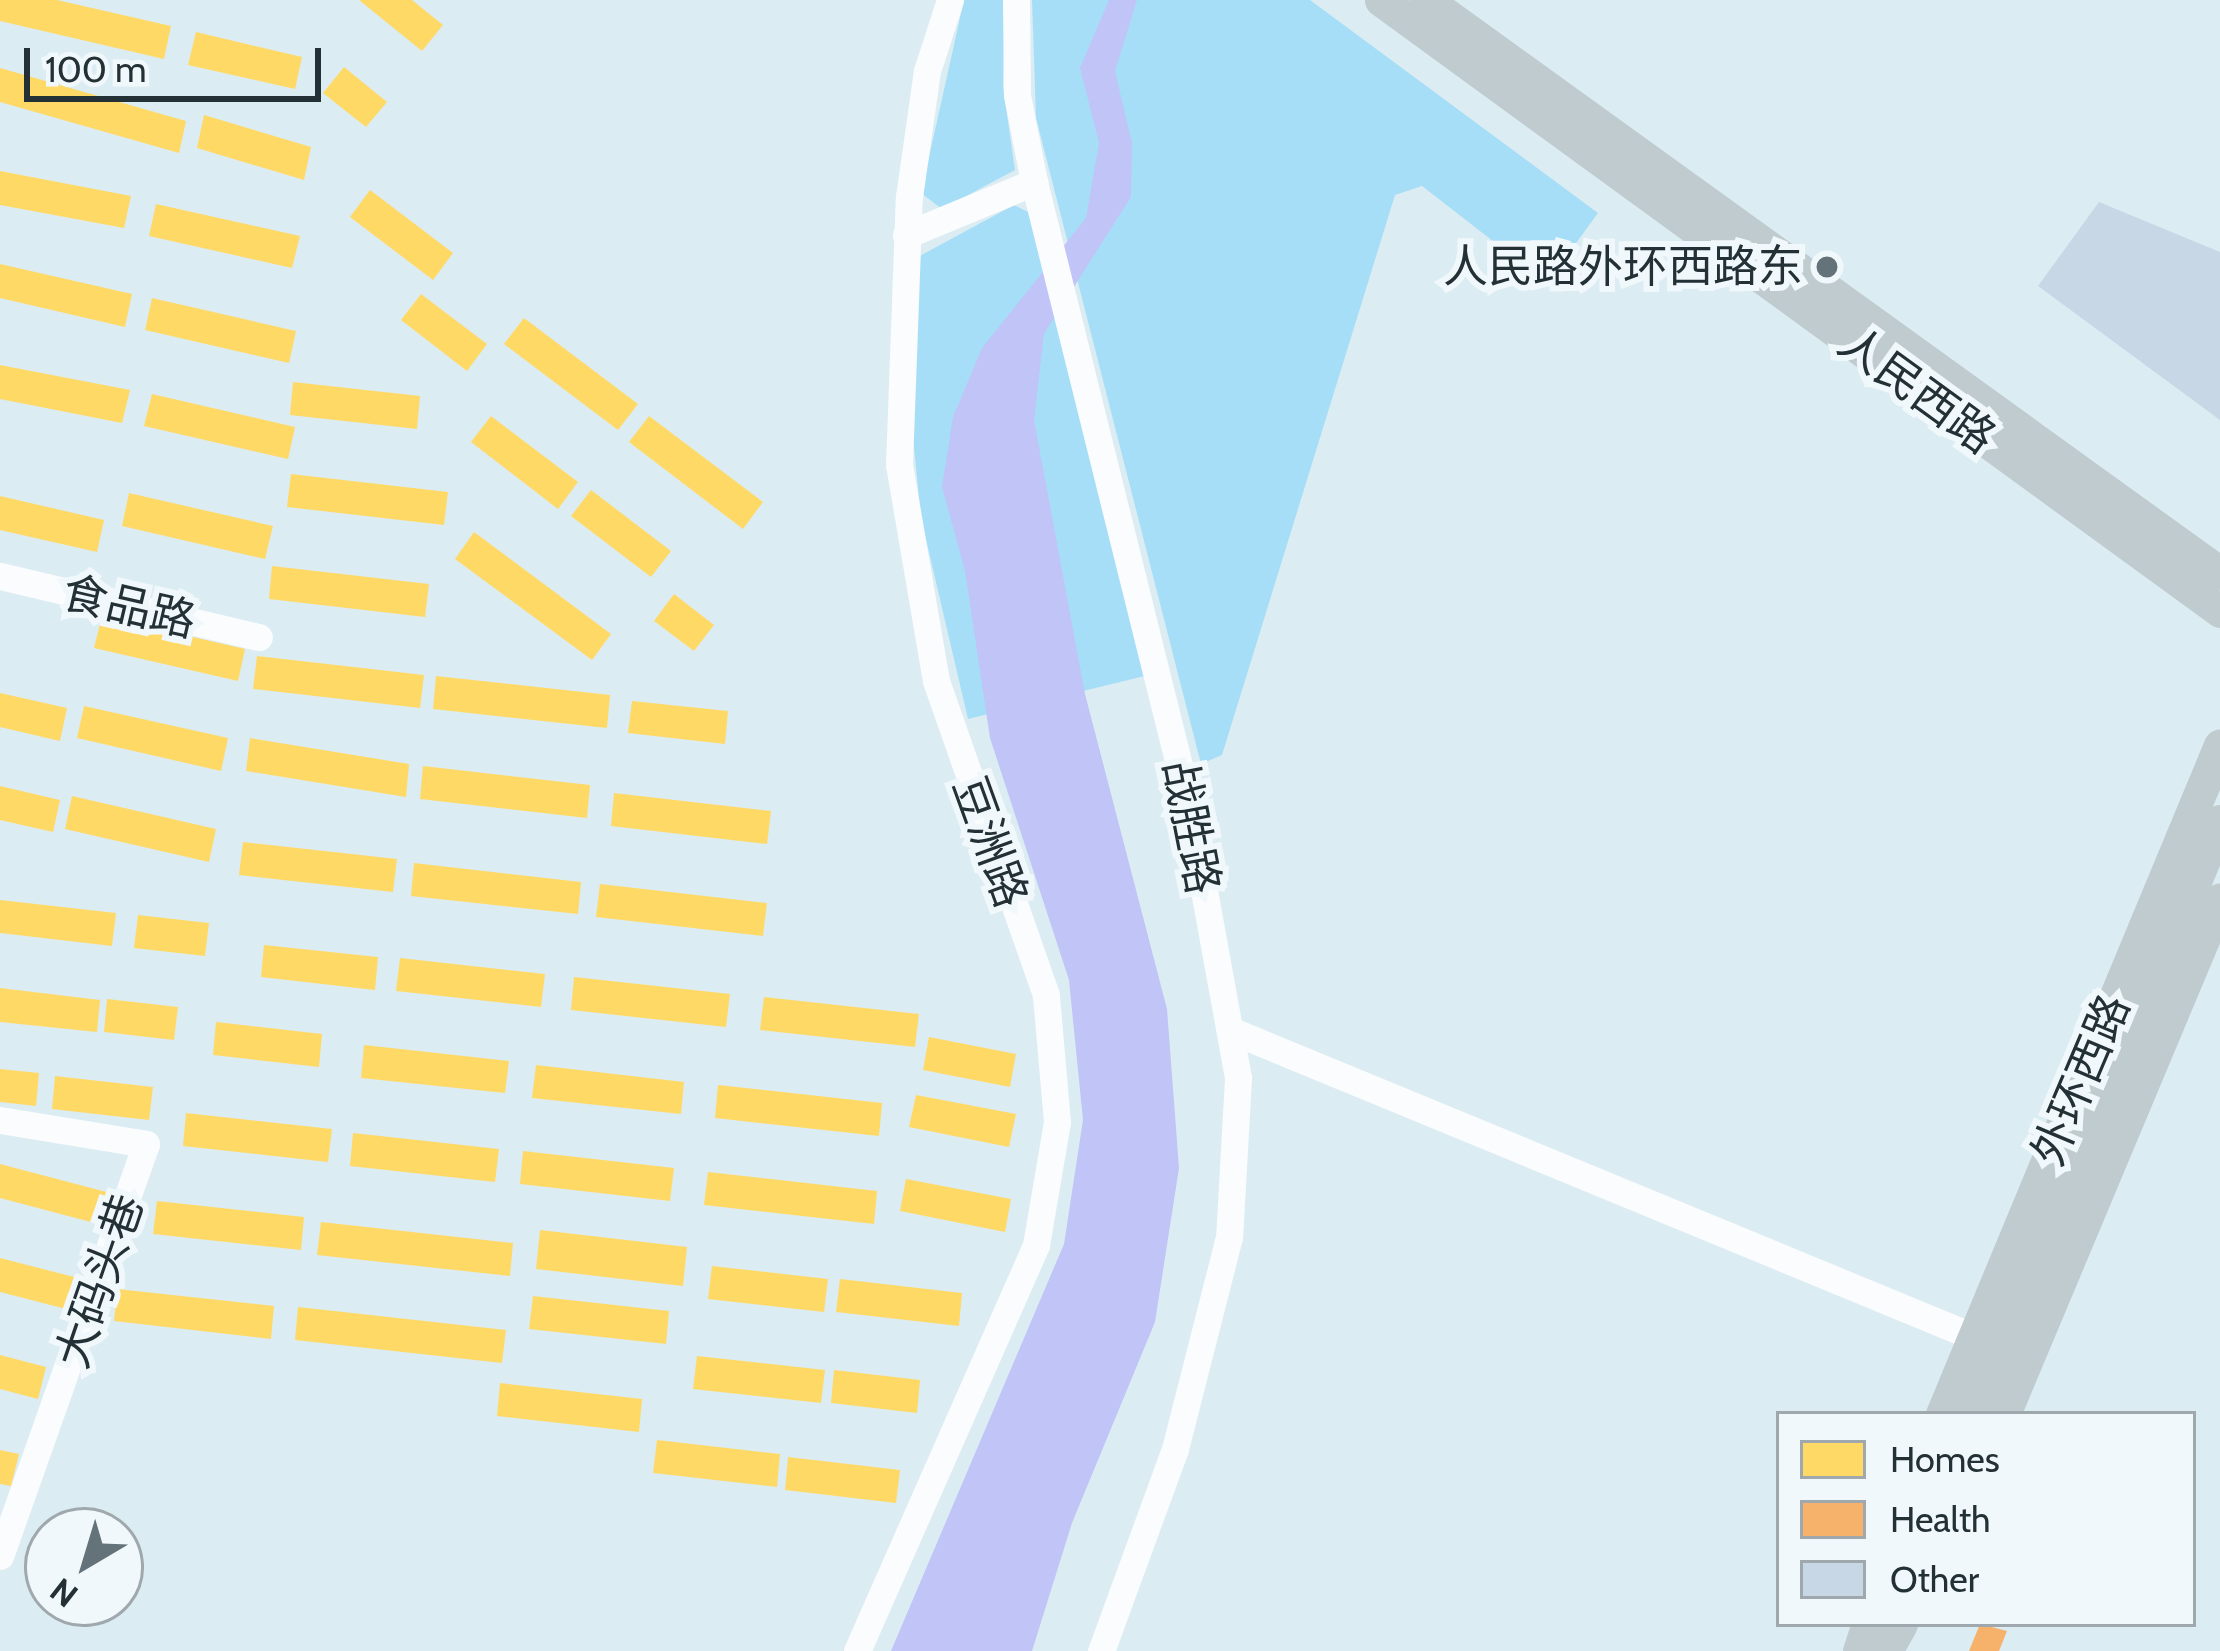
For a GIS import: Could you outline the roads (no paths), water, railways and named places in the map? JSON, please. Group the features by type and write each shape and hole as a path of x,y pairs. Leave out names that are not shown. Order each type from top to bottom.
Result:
{"main road":[{"name":"人民西路","path":"1381,0 2220,611"},
{"name":"人民西路","path":"1426,0 2220,573"},
{"name":"外环西路","path":"1943,1411 2220,745"},
{"path":"1975,1411 2220,821"},
{"name":"外环西路","path":"2005,1411 2220,899"}],"street":[{"name":"豆洲路","path":"857,1651 1036,1245 1057,1122 1046,995 955,742 915,574 898,465 905,235 927,71 950,0"},
{"name":"战胜路","path":"1016,0 1017,94 1034,182 1187,797 1238,1078 1228,1237 1175,1449 1101,1651"},
{"path":"905,235 1034,182"},
{"name":"食品路","path":"0,576 259,637"},
{"path":"1230,1030 1973,1337"},
{"name":"大码头巷","path":"0,1120 146,1144 0,1556"}],"place":[{"name":"人民路外环西路东","path":"1827,267"}]}
